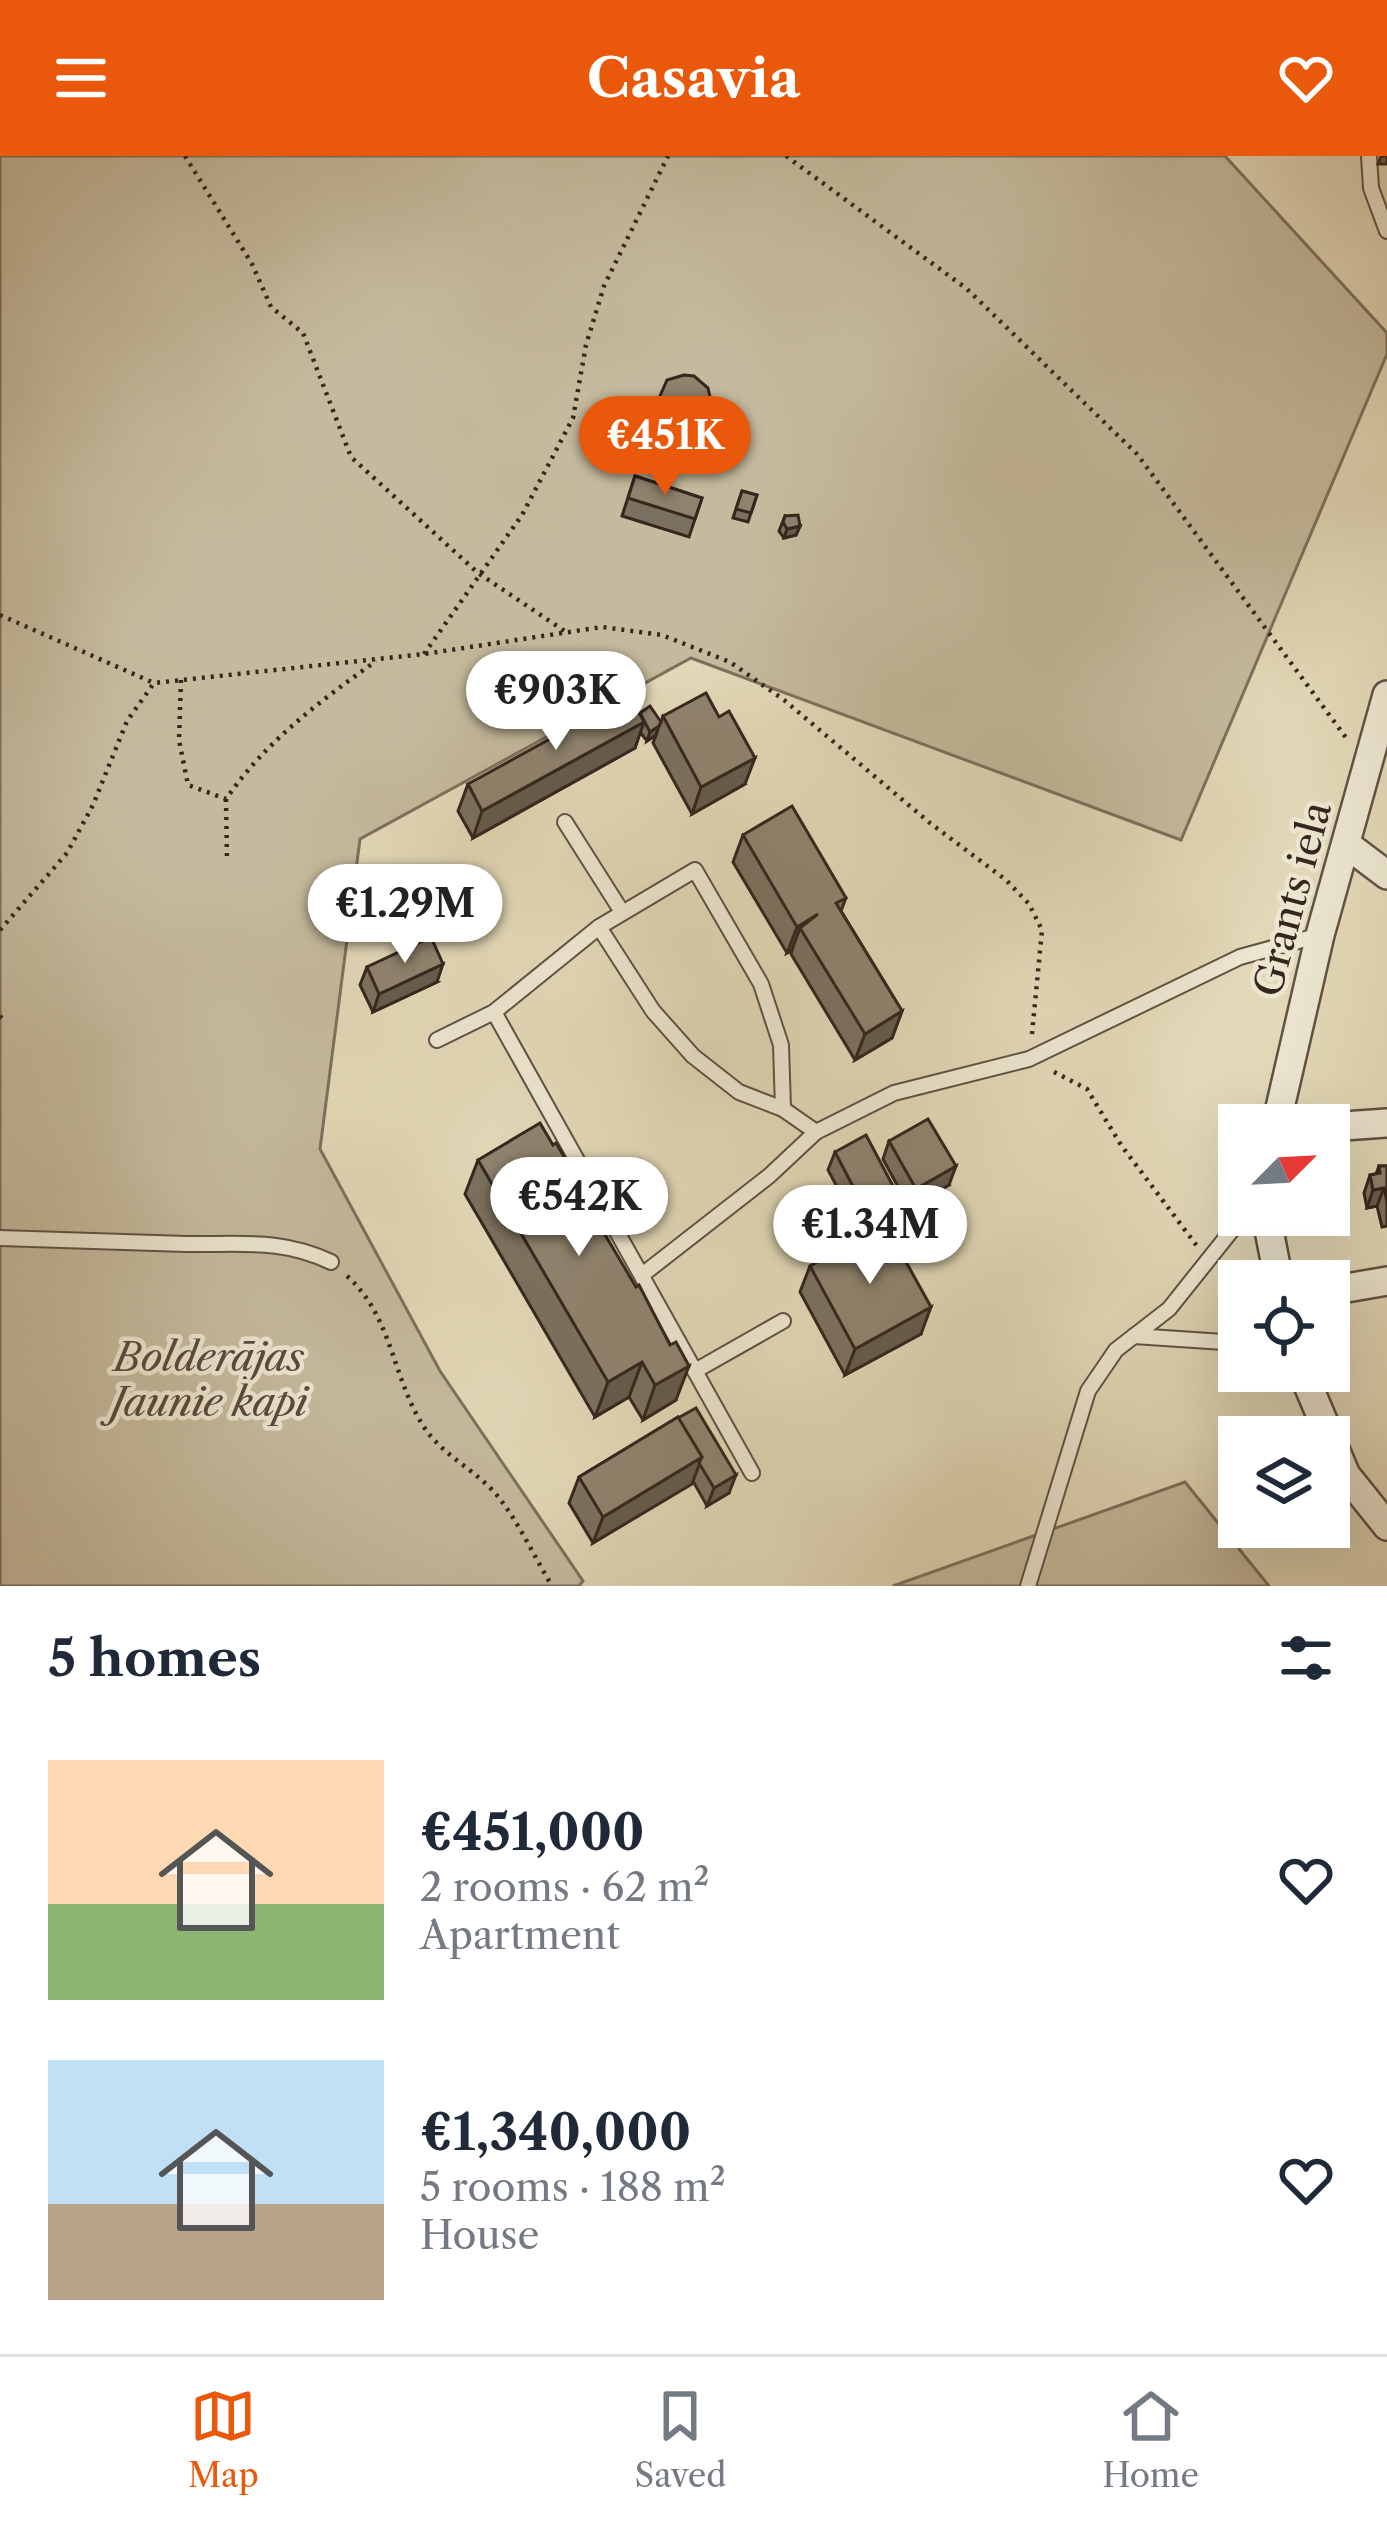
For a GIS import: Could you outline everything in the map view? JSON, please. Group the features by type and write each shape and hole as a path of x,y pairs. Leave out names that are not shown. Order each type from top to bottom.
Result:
{"street":[{"name":"Grants iela","path":"1281,1104 1320,935 1387,695"},
{"path":"1346,844 1387,875"},
{"path":"1350,1126 1387,1123"},
{"path":"1350,1287 1387,1281"},
{"path":"1311,1392 1346,1475 1387,1526"}],"lane":[{"path":"1369,156 1371,188 1386,233"},
{"path":"565,822 622,912"},
{"path":"437,1040 494,1012 599,926 695,870 760,984 781,1045 782,1109"},
{"path":"599,926 652,1012 693,1056 740,1092 782,1109 816,1132"},
{"path":"642,1275 769,1177 816,1132 893,1093 1029,1059 1240,957 1320,935"},
{"path":"494,1012 752,1473"},
{"path":"1028,1586 1088,1390 1116,1350 1169,1309 1228,1236"},
{"path":"0,1238 222,1245 267,1242 332,1262"},
{"path":"695,1371 783,1321"},
{"path":"1134,1336 1218,1342"}],"path":[{"path":"185,156 252,264 271,307 303,333 351,457 478,573 569,634"},
{"path":"424,654 522,515 573,418 586,345 604,286 668,156"},
{"path":"786,156 967,289 1137,454 1368,767"},
{"path":"0,616 154,683 424,654 602,627 662,635 730,662 784,700 930,824 1006,880 1029,904 1042,929 1029,1059 1087,1089 1121,1145 1208,1261"},
{"path":"227,860 226,799 249,766 308,710 381,658"},
{"path":"181,680 178,740 188,785 226,799"},
{"path":"0,930 67,853 94,806 127,721 154,683"},
{"path":"332,1262 363,1290 381,1322 410,1404 429,1435 500,1499 552,1586"}],"green space":[{"name":"Bolderājas Jaunie kapi","path":"0,156 1225,156 1387,333 1387,354 1181,840 691,658 360,839 320,1149 440,1371 583,1581 579,1586 0,1586"},
{"path":"1185,1482 1218,1523 1218,1548 1238,1548 1269,1586 893,1586"}],"building":[{"path":"694,376 708,388 712,406 704,422 688,431 663,421 656,405 667,380"},
{"path":"635,476 702,498 695,519 628,498"},
{"path":"742,491 757,495 751,513 736,509"},
{"path":"798,515 800,526 787,529 785,516"},
{"path":"706,693 719,717 729,711 755,758 701,787 663,716"},
{"path":"630,695 644,722 482,811 468,784"},
{"path":"650,706 661,722 650,732 640,713"},
{"path":"792,806 846,898 836,903 902,1011 865,1034 800,928 818,914 797,927 743,835"},
{"path":"431,937 443,964 379,994 367,967"},
{"path":"928,1119 956,1166 916,1189 889,1141"},
{"path":"540,1123 566,1160 562,1162 636,1287 639,1285 670,1345 676,1342 689,1366 655,1385 642,1362 608,1382 478,1160"},
{"path":"866,1135 902,1203 870,1219 835,1152"},
{"path":"1379,1166 1387,1166 1387,1202 1384,1188 1373,1190 1370,1175 1380,1173"},
{"path":"885,1224 931,1307 855,1349 810,1266"},
{"path":"696,1408 736,1475 714,1488 678,1418"},
{"path":"678,1417 702,1457 603,1517 579,1477"}]}
